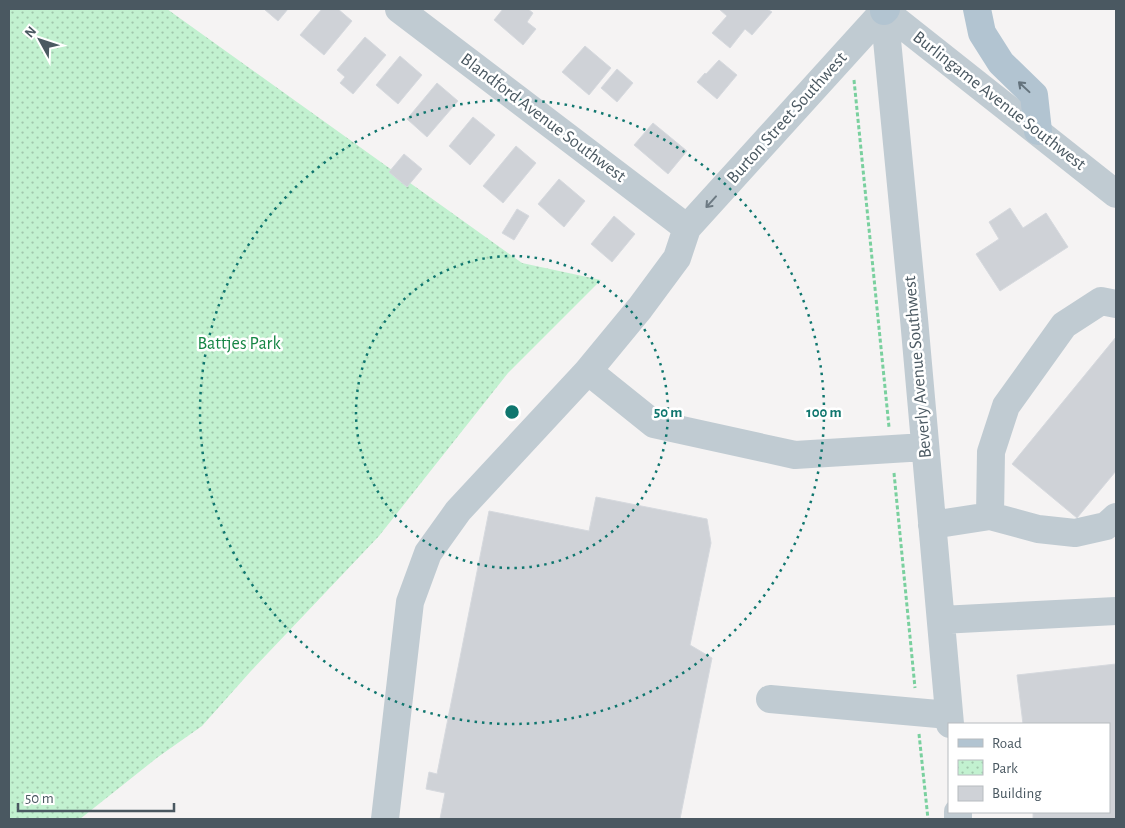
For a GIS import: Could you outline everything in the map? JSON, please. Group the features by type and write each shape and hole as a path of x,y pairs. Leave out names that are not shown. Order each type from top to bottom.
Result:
{"main road":[{"path":"977,9 982,33 1001,63 1034,96 1038,131"}],"street":[{"name":"Blandford Avenue Southwest","path":"399,9 687,228"},
{"name":"Burton Street Southwest","path":"687,228 884,9"},
{"name":"Burlingame Avenue Southwest","path":"884,9 1116,194"},
{"name":"Beverly Avenue Southwest","path":"884,9 949,720"},
{"path":"385,819 410,602 428,554 458,511 588,371 640,308 677,258 687,228"},
{"path":"990,516 991,452 1006,406 1064,325 1101,301 1116,304"},
{"path":"588,371 654,424 795,455 925,447"},
{"path":"932,525 990,516 1038,529 1075,533 1106,526 1116,517"},
{"path":"941,620 1116,611"},
{"path":"770,698 949,720"}],"green space":[{"name":"Battjes Park","path":"9,9 167,9 522,263 601,280 508,373 379,536 251,671 202,726 158,757 80,819 9,819"}],"building":[{"path":"264,9 288,9 278,21"},
{"path":"322,9 338,9 352,21 324,55 300,35"},
{"path":"503,9 528,9 533,13 527,22 536,29 523,45 494,20"},
{"path":"719,9 767,9 772,12 752,35 745,29 730,48 712,33 727,16"},
{"path":"365,37 386,55 353,94 340,83 345,77 337,70"},
{"path":"585,46 611,68 589,95 562,72"},
{"path":"400,56 422,75 398,104 376,85"},
{"path":"719,60 737,75 717,99 697,82"},
{"path":"617,69 633,83 617,102 601,88"},
{"path":"437,83 458,101 427,137 407,119"},
{"path":"473,117 495,135 470,165 449,146"},
{"path":"653,123 687,151 668,174 634,145"},
{"path":"516,146 536,163 503,203 483,186"},
{"path":"404,154 422,169 407,187 389,172"},
{"path":"559,179 585,201 564,227 538,204"},
{"path":"1010,208 1023,228 1046,213 1068,247 1000,291 976,254 999,239 989,222"},
{"path":"517,209 529,216 514,240 502,233"},
{"path":"614,216 635,234 612,262 591,244"},
{"path":"1116,337 1116,471 1077,518 1012,464"},
{"path":"596,497 707,519 711,543 690,645 712,658 680,819 440,819 445,793 426,789 429,772 437,774 489,511 589,531"},
{"path":"1116,664 1116,819 1033,819 1033,813 1110,813 1110,723 1023,723 1017,675"}]}
